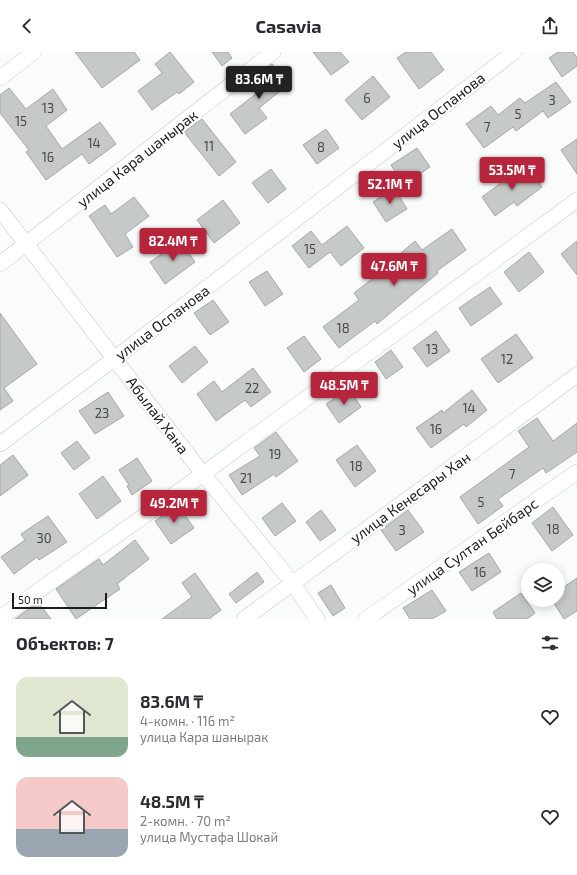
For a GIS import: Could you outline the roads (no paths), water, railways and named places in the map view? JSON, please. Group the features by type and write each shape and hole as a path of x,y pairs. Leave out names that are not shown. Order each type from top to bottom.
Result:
{"street":[{"path":"0,78 34,52"},
{"name":"улица Кара шанырак","path":"0,264 273,52"},
{"name":"улица Оспанова","path":"0,444 114,359 514,52"},
{"path":"0,618 203,474 577,200"},
{"name":"Абылай Хана","path":"0,210 203,474 292,582 317,619"},
{"name":"улица Кенесары Хан","path":"244,619 292,582 577,375"},
{"name":"улица Султан Бейбарс","path":"366,619 577,472"}]}
